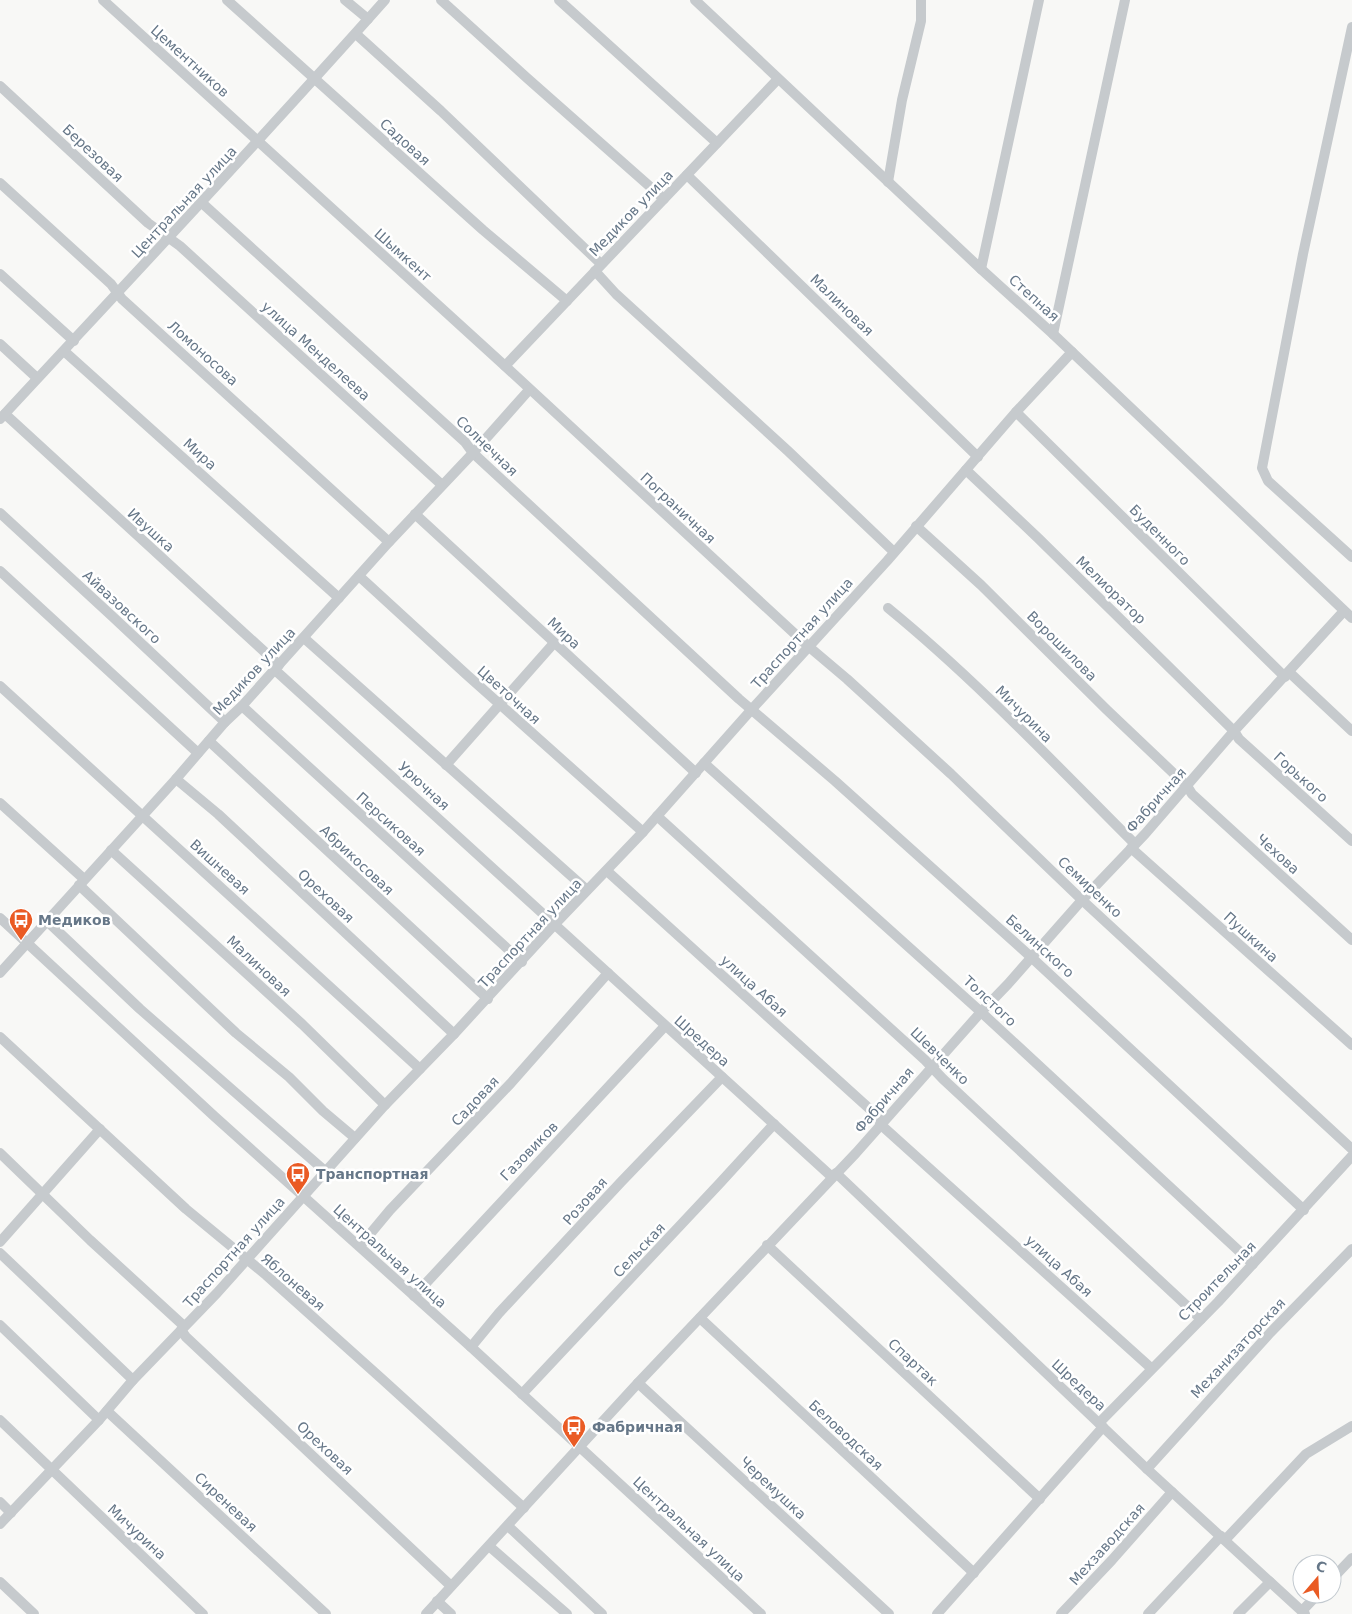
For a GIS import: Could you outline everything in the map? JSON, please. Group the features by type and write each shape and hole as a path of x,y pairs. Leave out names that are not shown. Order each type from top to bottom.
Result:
{"street":[{"name":"Цементников","path":"103,0 258,142"},
{"name":"Садовая","path":"227,0 483,230 567,301"},
{"path":"345,0 368,19"},
{"name":"Центральная улица","path":"3,416 169,239 315,80 385,0"},
{"path":"442,0 664,199"},
{"path":"559,0 717,143"},
{"name":"Степная","path":"694,0 1053,334 1348,615"},
{"path":"888,182 902,100 922,21 921,0"},
{"path":"981,269 1039,0"},
{"path":"1053,334 1125,0"},
{"path":"1352,27 1303,254 1262,468 1268,481 1352,557"},
{"path":"356,34 440,111 598,268 616,294 788,451 894,552"},
{"name":"Медиков улица","path":"505,366 778,79"},
{"name":"Березовая","path":"0,86 148,223 169,239"},
{"name":"Шымкент","path":"258,142 505,366 529,390"},
{"name":"Малиновая","path":"687,175 978,457"},
{"name":"Ломоносова","path":"0,183 111,284 122,299 389,542"},
{"name":"Солнечная","path":"202,203 465,442 472,453 682,647 752,708"},
{"name":"улица Менделеева","path":"169,239 188,253 442,485"},
{"path":"0,274 74,341"},
{"path":"0,344 38,378"},
{"name":"Мира","path":"64,350 339,598"},
{"name":"Траспортная улица","path":"0,1524 99,1420 133,1380 217,1293 325,1171 334,1164 355,1138 488,999 554,925 643,832 752,708 894,552 1016,412 1072,352"},
{"name":"Медиков улица","path":"0,973 176,779 225,722 242,706 529,390"},
{"name":"Пограничная","path":"529,390 808,646"},
{"name":"Буденного","path":"1016,412 1287,675 1352,732"},
{"name":"Ивушка","path":"3,416 276,668"},
{"name":"Мелиоратор","path":"966,470 1038,538 1234,731"},
{"name":"Айвазовского","path":"0,513 225,722"},
{"name":"Мира","path":"415,514 696,773"},
{"name":"Ворошилова","path":"916,526 981,585 1106,710 1187,786"},
{"path":"0,571 198,753"},
{"name":"Цветочная","path":"359,576 643,832"},
{"name":"Мичурина","path":"888,608 933,645 964,674 1133,846"},
{"name":"Фабричная","path":"426,1614 638,1383 882,1123 1187,786 1234,731 1348,615"},
{"path":"304,638 587,890"},
{"path":"446,765 554,643"},
{"name":"Семиренко","path":"808,646 952,774 1082,900 1352,1149"},
{"name":"Урючная","path":"276,668 554,925"},
{"name":"Вишневая","path":"0,686 420,1069"},
{"name":"Персиковая","path":"242,706 522,962"},
{"name":"Белинского","path":"752,708 1031,957 1304,1210"},
{"name":"Горького","path":"1234,731 1239,739 1352,841"},
{"name":"Абрикосовая","path":"209,741 488,999"},
{"name":"Толстого","path":"704,763 981,1012 1253,1264"},
{"name":"Ореховая","path":"176,779 218,814 454,1034"},
{"name":"Чехова","path":"1187,786 1192,794 1352,940"},
{"path":"0,803 236,1033 289,1077 355,1138"},
{"name":"Шевченко","path":"657,816 932,1067 1201,1319"},
{"name":"Пушкина","path":"1133,846 1352,1046"},
{"name":"Малиновая","path":"111,850 302,1024 385,1106"},
{"name":"улица Абая","path":"607,870 1151,1368"},
{"name":"Центральная улица","path":"0,918 302,1197 360,1246 471,1347 760,1614"},
{"path":"47,921 140,1009 325,1171"},
{"name":"Шредера","path":"554,925 774,1124 834,1175 1147,1469 1303,1612"},
{"name":"Садовая","path":"360,1246 390,1210 547,1043 608,973"},
{"name":"Газовиков","path":"414,1296 665,1026"},
{"name":"Яблоневая","path":"0,1037 186,1209 375,1372 524,1508"},
{"name":"Розовая","path":"471,1347 500,1312 722,1077"},
{"name":"Сельская","path":"522,1394 774,1124"},
{"path":"0,1242 42,1192 100,1129"},
{"name":"Ореховая","path":"0,1153 182,1328 200,1350 451,1586"},
{"name":"Строительная","path":"936,1614 1040,1499 1151,1368 1201,1319 1352,1156"},
{"name":"Спартак","path":"767,1245 1040,1499"},
{"name":"Механизаторская","path":"1147,1469 1270,1333 1352,1249"},
{"path":"0,1254 133,1380"},
{"name":"Беловодская","path":"700,1318 974,1572"},
{"path":"0,1326 99,1420"},
{"name":"Черемушка","path":"638,1383 889,1614"},
{"name":"Сиреневая","path":"107,1411 326,1614"},
{"path":"0,1420 51,1470"},
{"path":"1148,1614 1306,1454 1352,1426"},
{"name":"Мичурина","path":"51,1470 204,1614"},
{"name":"Мехзаводская","path":"1061,1614 1172,1492"},
{"path":"0,1502 11,1513"},
{"path":"508,1526 602,1614"},
{"path":"489,1546 566,1614"},
{"path":"1342,1568 1352,1558"},
{"path":"0,1582 34,1614"},
{"path":"1238,1614 1270,1582"},
{"path":"438,1601 451,1614"}],"place":[{"name":"Медиков","path":"21,941"},
{"name":"Транспортная","path":"298,1195"},
{"name":"Фабричная","path":"574,1448"}]}
